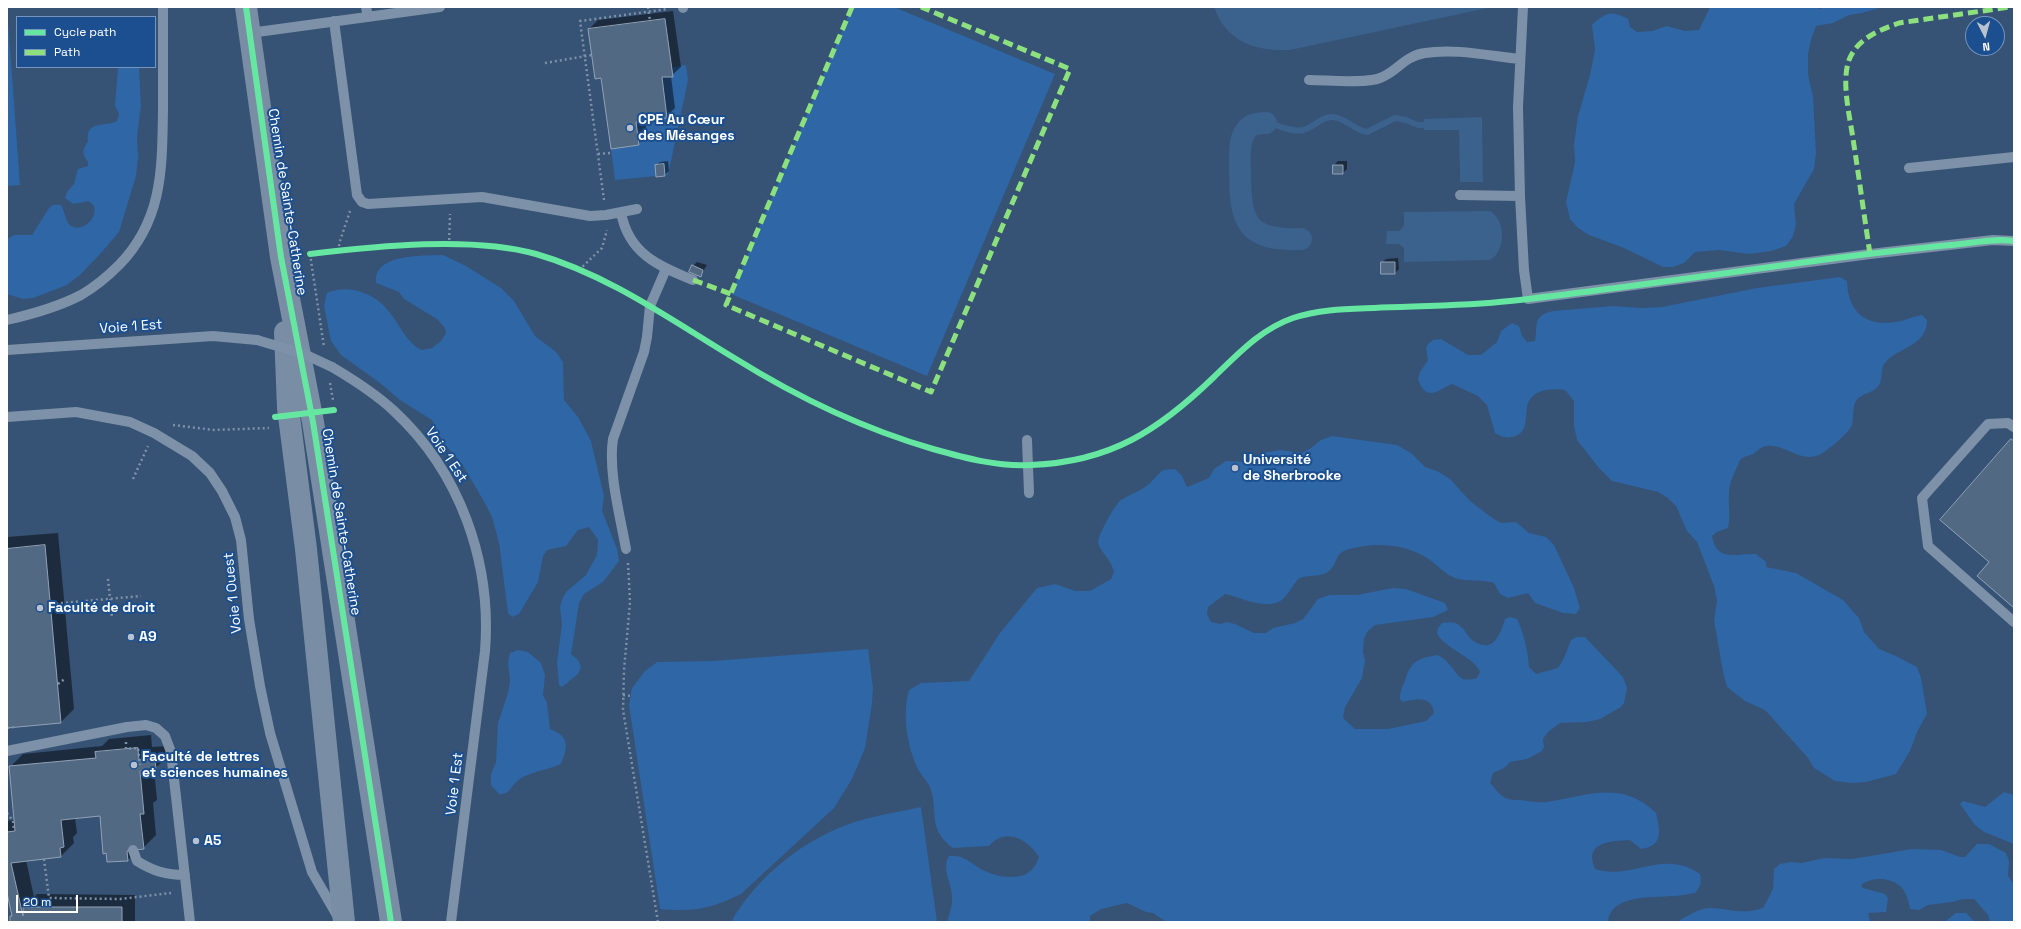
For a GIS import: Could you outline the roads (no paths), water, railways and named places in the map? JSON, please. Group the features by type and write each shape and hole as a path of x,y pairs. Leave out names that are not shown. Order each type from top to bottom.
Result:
{"main road":[{"name":"Chemin de Sainte-Catherine","path":"246,7 281,257 311,413 391,922"},
{"name":"Chemin de Sainte-Catherine","path":"281,257 288,408 304,527 344,922"}],"lane":[{"path":"7,320 50,308 91,289 122,262 138,243 147,226 155,207 161,171 163,7"},
{"path":"250,33 334,21 367,12 440,7"},
{"path":"1523,7 1517,123 1524,270 1528,298 1870,254 1993,240 2014,241"},
{"path":"334,21 357,195 362,202 368,204 482,197 590,216 602,216 637,208"},
{"path":"1310,80 1376,79 1387,74 1412,56 1426,52 1478,54 1520,59"},
{"path":"1909,168 2014,157"},
{"path":"1460,195 1520,196"},
{"path":"620,212 624,226 641,251 655,264 693,280"},
{"path":"626,549 611,449 613,439 644,352 650,306 666,269"},
{"name":"Voie 1 Est","path":"7,350 213,336 257,340 292,350 332,367 389,406 427,447 461,504 480,564 486,602 486,639 451,922"},
{"name":"Voie 1 Ouest","path":"7,417 76,412 130,422 154,433 192,456 210,473 222,491 235,517 241,540 254,654 263,701 278,762 312,872 341,922"},
{"path":"2014,427 2008,423 1988,424 1922,498 1928,546 2014,622"},
{"path":"1027,440 1029,493"},
{"path":"7,751 127,727 150,726 159,730 168,740 171,752 190,922"},
{"path":"133,850 137,861 158,872 167,875 185,875"}],"waterway":[{"path":"1266,123 1299,131 1307,129 1325,118 1333,117 1342,119 1358,129 1367,132 1395,118 1406,120 1418,125 1432,125"},
{"path":"1266,123 1249,127 1241,141 1240,189 1245,215 1250,225 1258,232 1283,239 1301,239"}],"place":[{"name":"CPE Au Cœur des Mésanges","path":"630,128"},
{"name":"Université de Sherbrooke","path":"1235,468"},
{"name":"Faculté de droit","path":"40,608"},
{"name":"A9","path":"131,637"},
{"name":"Faculté de lettres et sciences humaines","path":"134,765"},
{"name":"A5","path":"196,841"}]}
